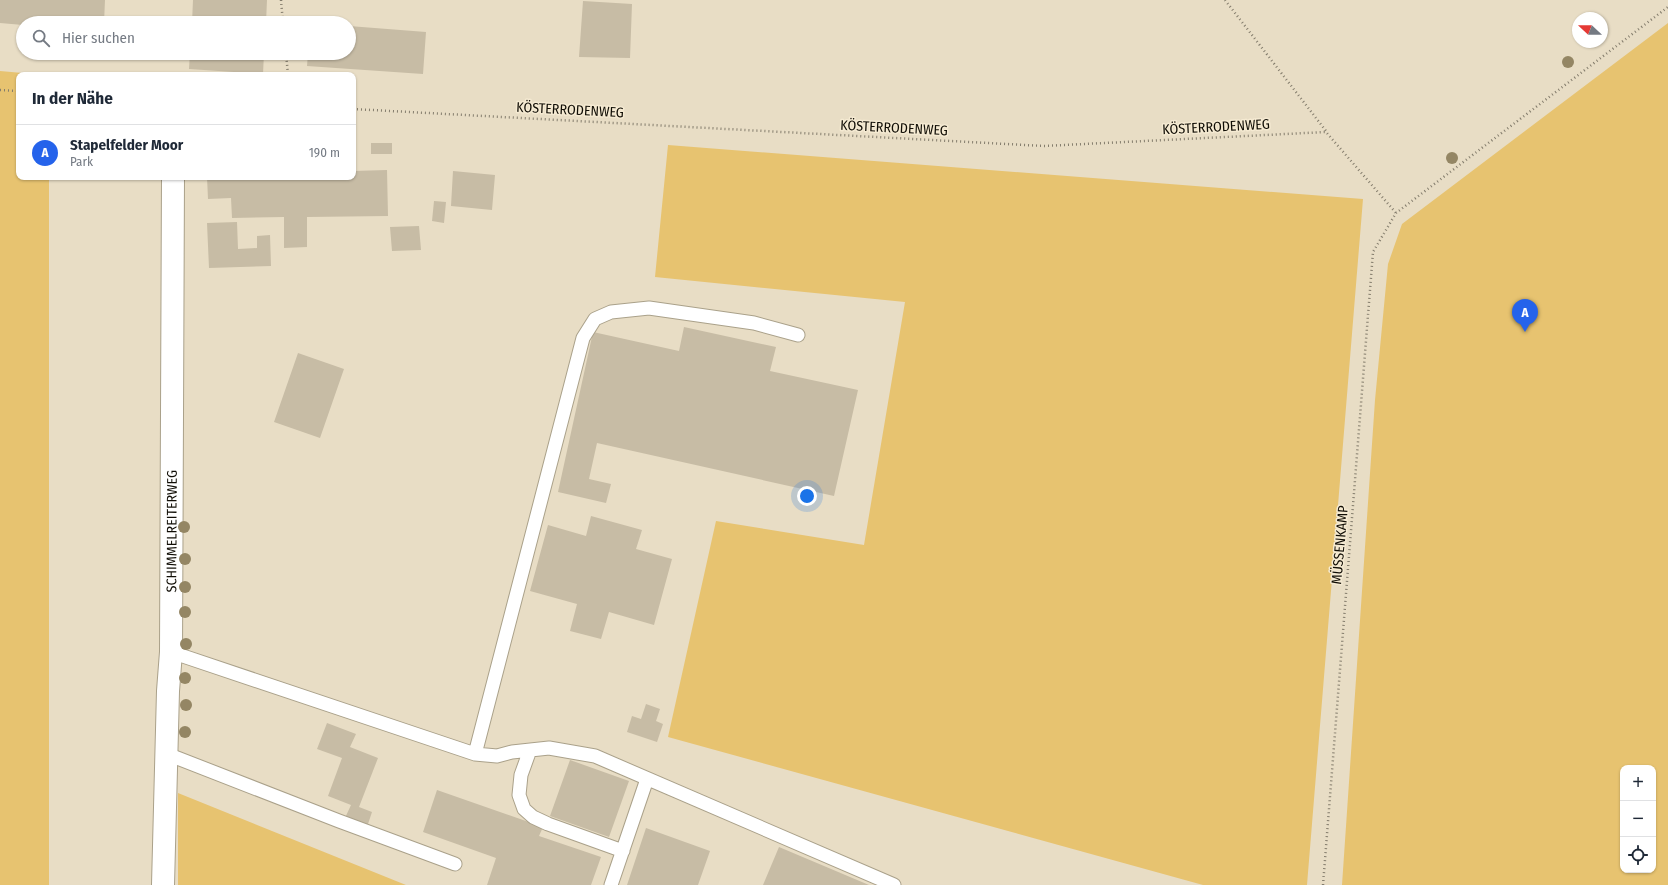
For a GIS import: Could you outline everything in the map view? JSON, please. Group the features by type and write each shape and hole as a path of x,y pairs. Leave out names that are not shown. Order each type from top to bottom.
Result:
{"street":[{"name":"SCHIMMELREITERWEG","path":"163,885 171,652 173,180"}],"lane":[{"path":"475,754 583,338 596,320 611,312 649,308 754,324 798,335"},
{"path":"171,652 475,754 497,756 512,752 549,748 594,756 894,885"},
{"path":"530,750 521,775 519,795 524,809 533,817 548,824 623,851"},
{"path":"167,754 339,821 455,864"},
{"path":"611,885 647,779"}],"path":[{"path":"281,0 282,16"},
{"path":"1225,0 1326,132 1396,213 1668,7"},
{"path":"287,60 288,72"},
{"path":"0,90 16,91"},
{"name":"KÖSTERRODENWEG","path":"356,109 1044,146 1326,132"},
{"name":"MÜSSENKAMP","path":"1323,885 1373,252 1396,213"}],"shaded area":[{"path":"1668,23 1668,885 1342,885 1375,400 1388,264 1402,224"},
{"path":"0,71 16,72 16,180 49,180 49,885 0,885"},
{"path":"668,145 1363,199 1307,885 1203,885 668,737 716,521 864,545 905,302 655,277"},
{"path":"178,793 406,885 178,885"}],"building":[{"path":"0,0 105,0 104,16 16,16 16,24 0,23"},
{"path":"193,0 267,0 266,16 192,16"},
{"path":"583,1 632,4 630,58 579,57"},
{"path":"356,27 426,32 423,74 307,66 307,60 356,60"},
{"path":"190,60 264,60 263,72 233,72 189,69"},
{"path":"371,143 392,143 392,154 371,154"},
{"path":"387,170 388,216 307,217 307,247 284,248 284,217 232,218 231,198 208,199 207,180 356,180 356,171"},
{"path":"453,171 495,175 492,210 451,206"},
{"path":"434,201 446,202 444,223 432,221"},
{"path":"237,222 238,249 257,248 257,236 270,235 271,266 209,268 207,223"},
{"path":"419,226 421,250 392,251 390,227"},
{"path":"684,327 776,347 770,371 858,390 834,496 597,443 589,479 611,484 606,503 558,492 593,332 679,351"},
{"path":"298,353 344,369 320,438 274,422"},
{"path":"591,516 642,530 636,549 672,559 654,625 609,612 601,639 570,631 577,604 530,591 548,525 586,536"},
{"path":"646,704 660,709 656,721 663,724 657,742 627,732 632,716 641,719"},
{"path":"327,723 356,734 350,747 378,758 359,807 372,812 367,827 345,818 351,805 328,796 342,758 317,749"},
{"path":"570,760 629,781 609,837 550,816"},
{"path":"437,790 543,827 539,836 601,857 591,885 487,885 496,858 423,832"},
{"path":"646,828 710,851 698,885 627,885"},
{"path":"779,847 869,885 763,885"}],"place":[{"name":"Stapelfelder Moor","path":"1525,332"}]}
